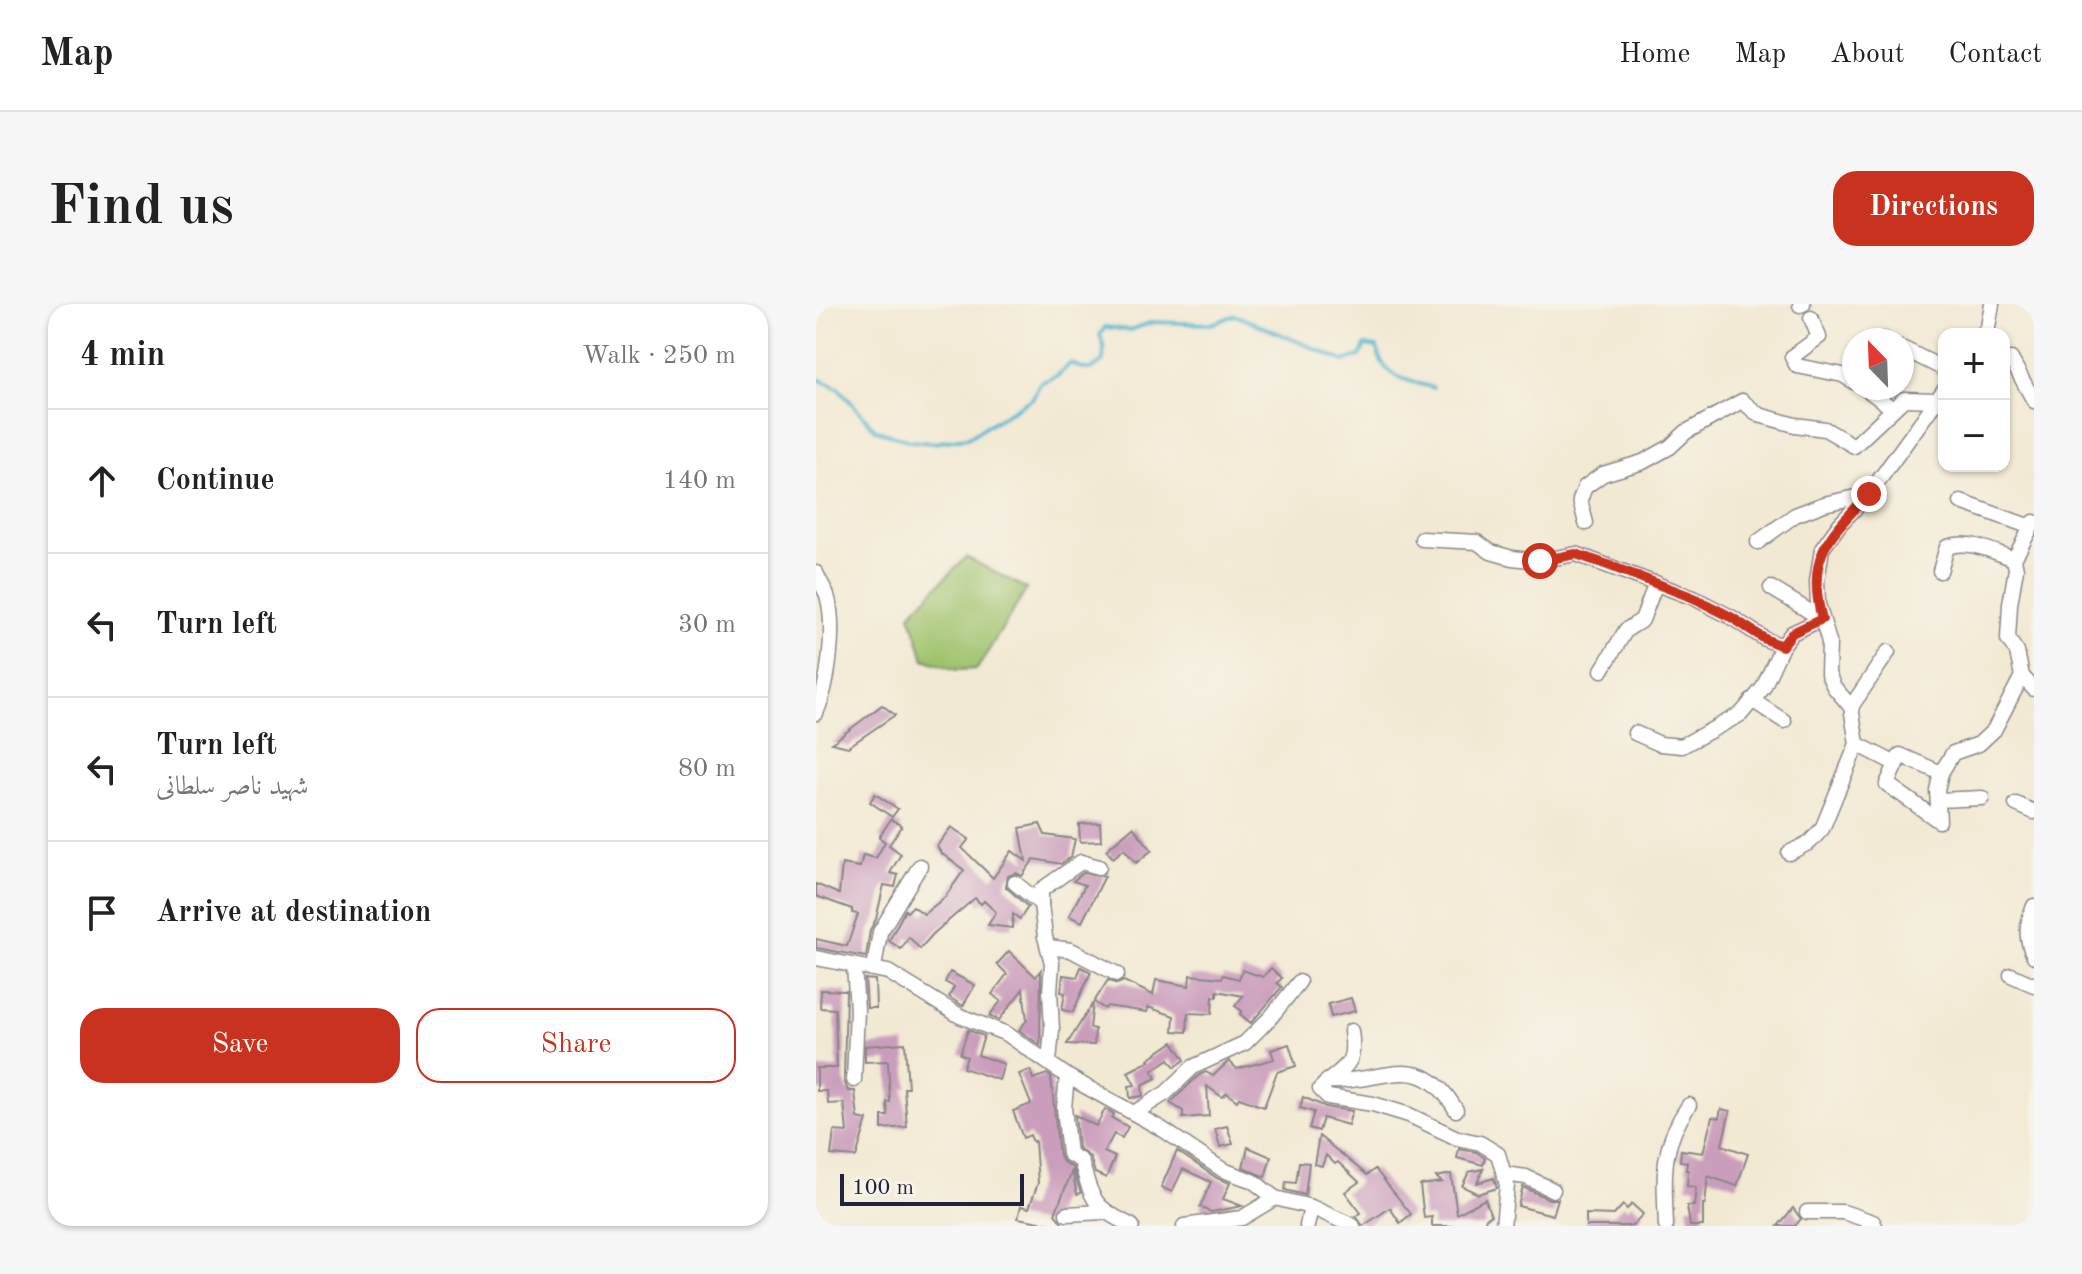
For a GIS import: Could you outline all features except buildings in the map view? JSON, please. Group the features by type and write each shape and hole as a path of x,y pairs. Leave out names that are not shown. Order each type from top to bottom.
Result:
{"street":[{"path":"1987,328 1992,304"},
{"path":"1811,318 1819,337 1792,357 1797,366 1842,375"},
{"path":"1914,354 1938,366"},
{"path":"2011,359 2034,401"},
{"path":"1586,523 1580,500 1585,487 1603,474 1657,455 1686,432 1742,401 1759,415 1825,429 1854,446 1904,399 1938,395"},
{"path":"1789,853 1810,842 1822,829 1857,744 1851,707 1834,687 1828,674 1829,642 1818,604 1817,581 1822,549 1840,524 1869,494 1938,398"},
{"path":"1881,400 1893,409"},
{"path":"1758,542 1795,515 1824,504 1869,494"},
{"path":"1961,502 2032,524 2014,559 2016,569 2008,639 2017,652 2022,676 2034,691"},
{"path":"1422,539 1477,542 1491,552 1540,561 1576,554 1694,598 1782,646"},
{"path":"1940,571 1947,547 1955,544 1974,546 2014,559"},
{"path":"816,573 827,597 831,643 816,713"},
{"path":"1602,670 1626,630 1642,620 1656,583"},
{"path":"1771,588 1822,619"},
{"path":"1635,733 1660,744 1682,746 1741,714 1763,688 1782,646 1792,633 1822,619"},
{"path":"1851,707 1888,652"},
{"path":"1941,773 1900,755 1887,784 1939,821 1937,790 1941,773 1953,753 1979,744 1994,730 2022,676"},
{"path":"1752,700 1784,721"},
{"path":"1857,744 1896,764"},
{"path":"1938,800 1982,798"},
{"path":"2016,804 2034,812"},
{"path":"1049,1062 1052,963 1041,890 1081,862 1099,867"},
{"path":"874,968 880,932 920,866"},
{"path":"1015,883 1041,904"},
{"path":"2034,906 2027,922 2028,944 2034,956"},
{"path":"1049,947 1071,950 1117,974"},
{"path":"816,958 888,972 960,1016 1007,1034 1067,1076 1134,1113 1223,1170 1253,1181 1275,1198 1311,1207 1353,1226"},
{"path":"854,966 857,1010 854,1080"},
{"path":"2011,975 2034,985"},
{"path":"1134,1113 1166,1093 1193,1067 1245,1043 1299,982"},
{"path":"1351,1031 1354,1050 1348,1065 1320,1089 1328,1097 1373,1104 1409,1115 1457,1138 1480,1143 1498,1154 1507,1185 1503,1226"},
{"path":"1327,1081 1349,1082 1394,1071 1429,1077 1447,1094 1456,1110"},
{"path":"1067,1076 1064,1108 1069,1154 1081,1161 1091,1196 1103,1212 1132,1226"},
{"path":"1666,1226 1665,1159 1673,1128 1689,1105"},
{"path":"1504,1174 1526,1177 1553,1190"},
{"path":"1184,1226 1242,1218 1275,1198"},
{"path":"1307,1226 1311,1207"},
{"path":"1067,1214 1103,1212"},
{"path":"1807,1212 1843,1212 1873,1222 1875,1226"}],"green space":[{"path":"966,557 1027,589 977,669 956,670 924,659 910,614"}],"waterway":[{"path":"816,378 838,388 876,430 910,441 933,443 967,438 1033,398 1040,383 1057,376 1071,363 1088,369 1099,365 1103,361 1104,348 1100,335 1105,327 1130,330 1153,322 1211,324 1235,315 1344,361 1360,356 1365,345 1377,347 1384,366 1390,372 1433,388"}],"route":[{"path":"1540,561 1576,554 1637,575 1694,598 1782,646 1792,633 1822,619 1817,581 1822,549 1840,524 1869,494"}]}
